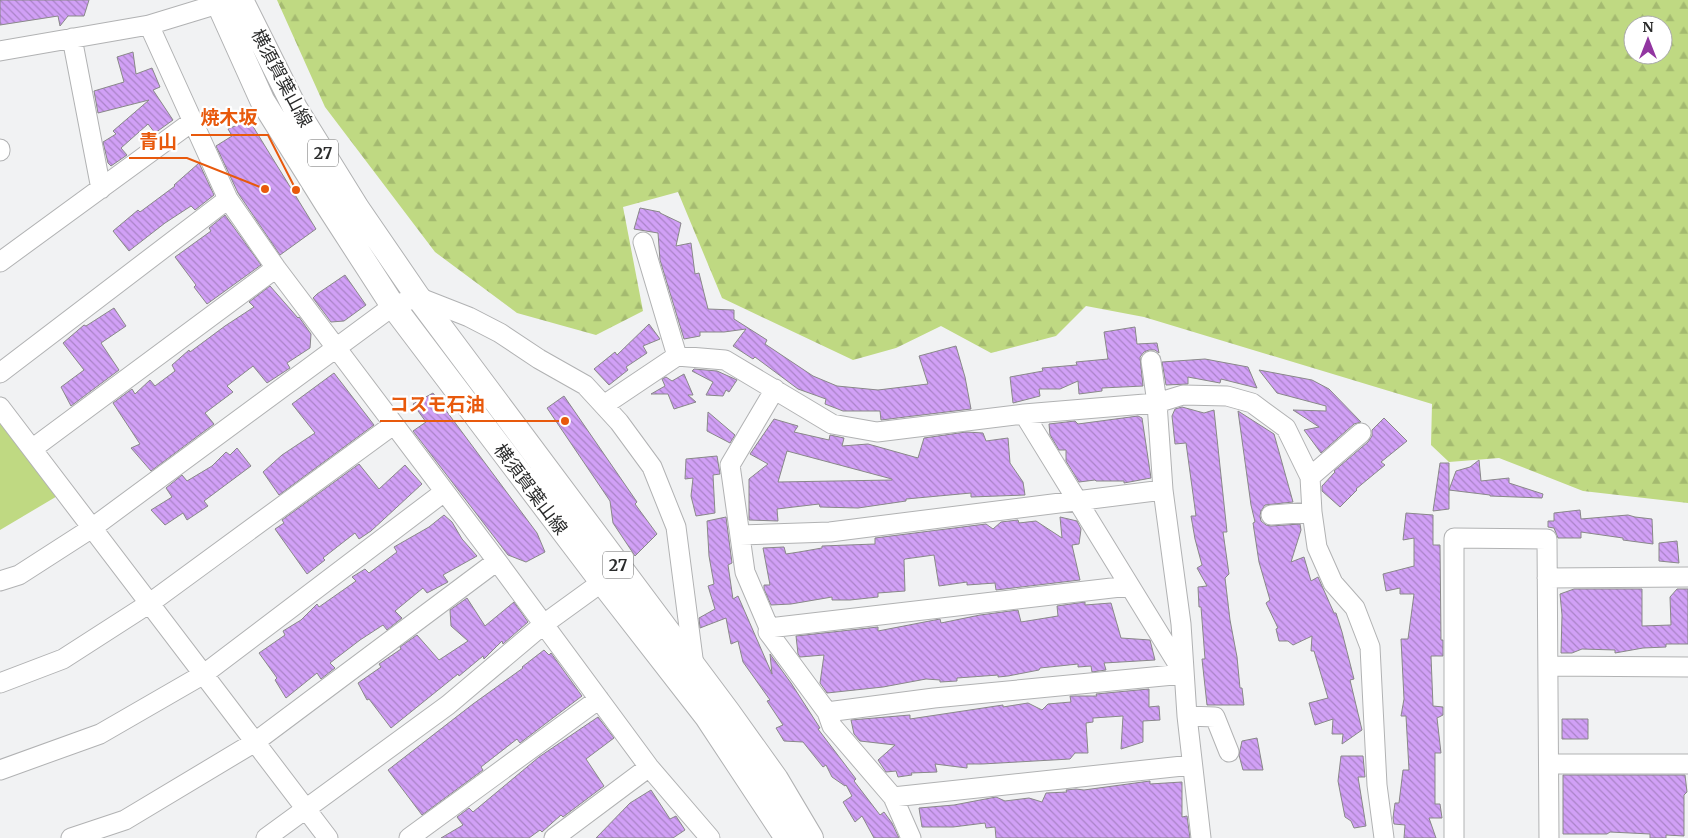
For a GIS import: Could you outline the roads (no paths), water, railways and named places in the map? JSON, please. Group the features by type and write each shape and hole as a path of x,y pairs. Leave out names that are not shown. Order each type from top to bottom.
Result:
{"main road":[{"name":"横須賀葉山線","path":"241,0 295,108 357,208 418,297 694,666 776,779 811,838"},
{"name":"横須賀葉山線","path":"217,2 262,100 393,306 707,717 787,838"}],"street":[{"path":"0,51 149,24 186,7 217,2"},
{"path":"149,24 228,199 276,268 497,561 649,767 709,838"},
{"path":"72,38 100,189"},
{"path":"0,262 193,121"},
{"path":"0,373 228,199"},
{"path":"642,242 677,356"},
{"path":"32,449 276,268"},
{"path":"0,581 19,575 92,528 393,306 418,297 469,317 500,333 539,359 585,385 619,422 652,466 676,527 694,666"},
{"path":"604,405 677,356 725,360 832,424 877,432 1024,414 1157,403 1183,395 1227,396 1252,404 1286,428 1310,477 1317,547 1333,583 1355,608 1370,647 1377,784 1384,838"},
{"path":"1151,361 1157,403 1163,490 1181,624 1187,716 1201,838"},
{"path":"775,389 730,465 745,572 769,628 768,632 826,712 832,726 893,797 911,838"},
{"path":"0,407 328,838"},
{"path":"1024,414 1184,674"},
{"path":"0,682 63,658 150,603 393,425"},
{"path":"1310,477 1361,433"},
{"path":"740,535 830,532 1163,490"},
{"path":"0,770 100,734 204,674 444,492"},
{"path":"1271,515 1312,512"},
{"path":"1454,838 1454,538 1547,539 1549,838"},
{"path":"71,838 125,820 255,742 497,561"},
{"path":"1547,578 1688,577"},
{"path":"266,838 448,704 544,624 602,582"},
{"path":"769,628 1129,586"},
{"path":"1548,666 1688,667"},
{"path":"826,712 934,698 1184,674"},
{"path":"409,838 599,699"},
{"path":"1187,716 1215,717 1229,752"},
{"path":"1549,764 1688,764"},
{"path":"893,797 1192,765"},
{"path":"554,838 649,767"}],"place":[{"name":"青山","path":"265,189"},
{"name":"焼木坂","path":"296,190"},
{"name":"コスモ石油","path":"565,421"}]}
